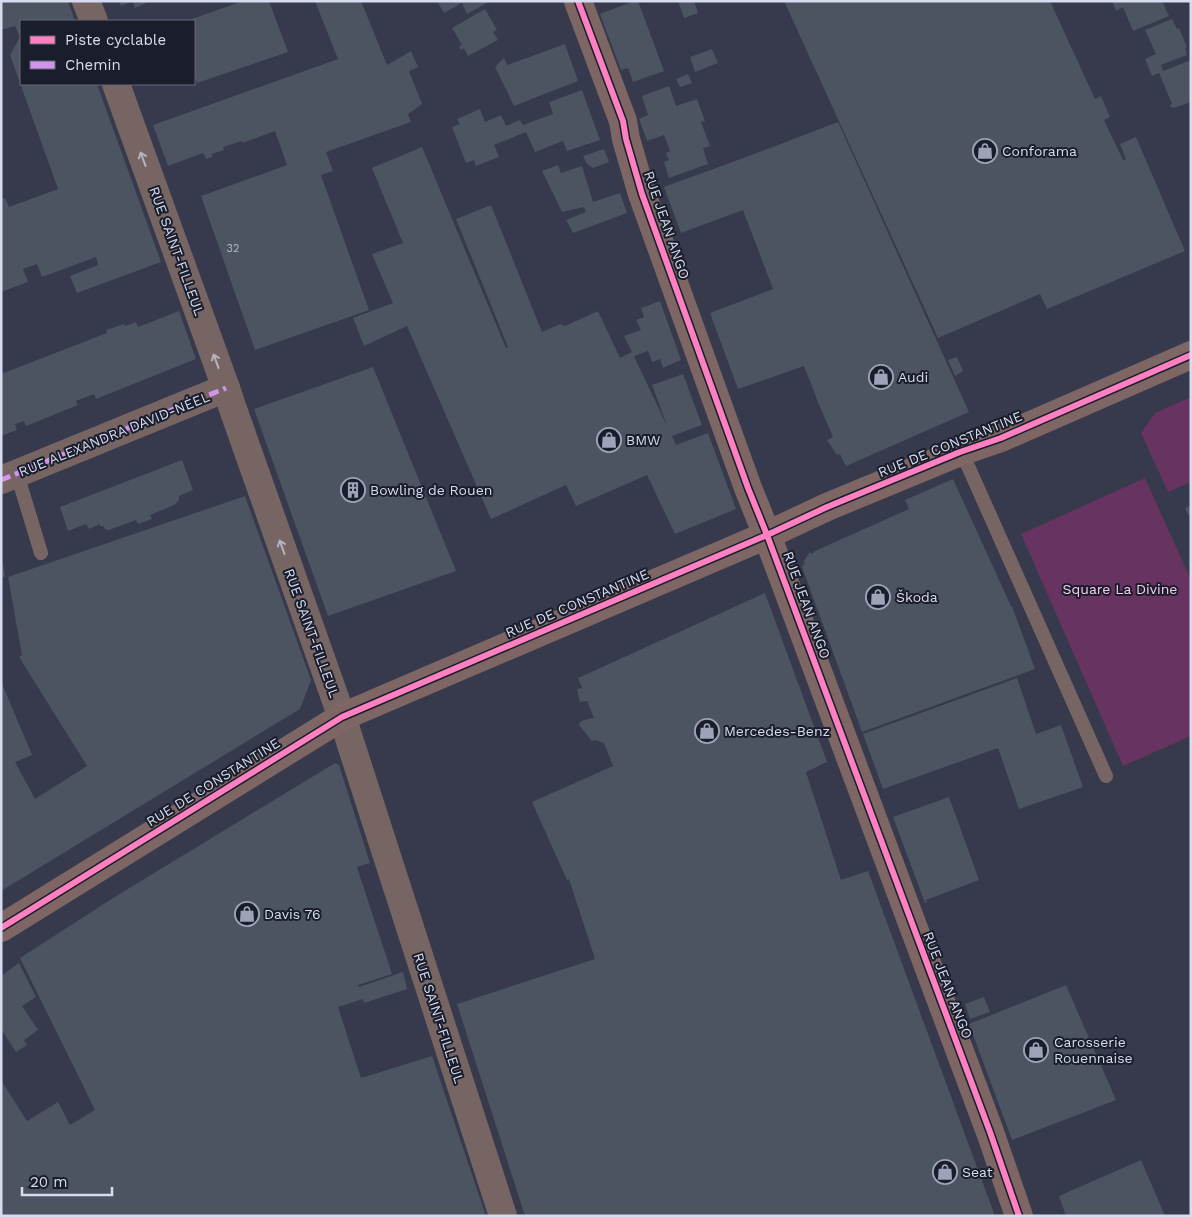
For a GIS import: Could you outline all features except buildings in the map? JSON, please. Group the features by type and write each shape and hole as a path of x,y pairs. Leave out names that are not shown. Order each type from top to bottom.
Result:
{"street":[{"path":"86,1 94,20"},
{"name":"RUE JEAN ANGO","path":"578,1 623,121 626,139 642,194 748,488 990,1132 1019,1216"},
{"name":"RUE SAINT-FILLEUL","path":"116,85 342,717 504,1216"},
{"name":"RUE DE CONSTANTINE","path":"1,928 342,717 767,535 827,507 960,452 1001,438 1191,355"},
{"name":"RUE ALEXANDRA DAVID-NÉEL","path":"9,477 226,388"}],"lane":[{"path":"960,452 968,466 1106,776"},
{"path":"9,477 41,553"}],"green space":[{"path":"1191,397 1191,482 1168,492 1141,433 1155,413"},
{"name":"Square La Divine","path":"1145,478 1191,580 1191,736 1123,766 1021,534"}],"marked path":[{"path":"1,480 226,388"}],"cycle path":[{"path":"578,1 623,121 626,139 642,194 748,488 990,1132 1019,1216"},
{"path":"1,928 342,717 767,535 827,507 960,452 1001,438 1191,355"}],"place":[{"name":"Conforama","path":"985,151"},
{"name":"Audi","path":"881,377"},
{"name":"BMW","path":"609,440"},
{"name":"Bowling de Rouen","path":"353,490"},
{"name":"Škoda","path":"878,597"},
{"name":"Mercedes-Benz","path":"707,731"},
{"name":"Davis 76","path":"247,914"},
{"name":"Carosserie Rouennaise","path":"1036,1050"},
{"name":"Seat","path":"945,1172"}]}
